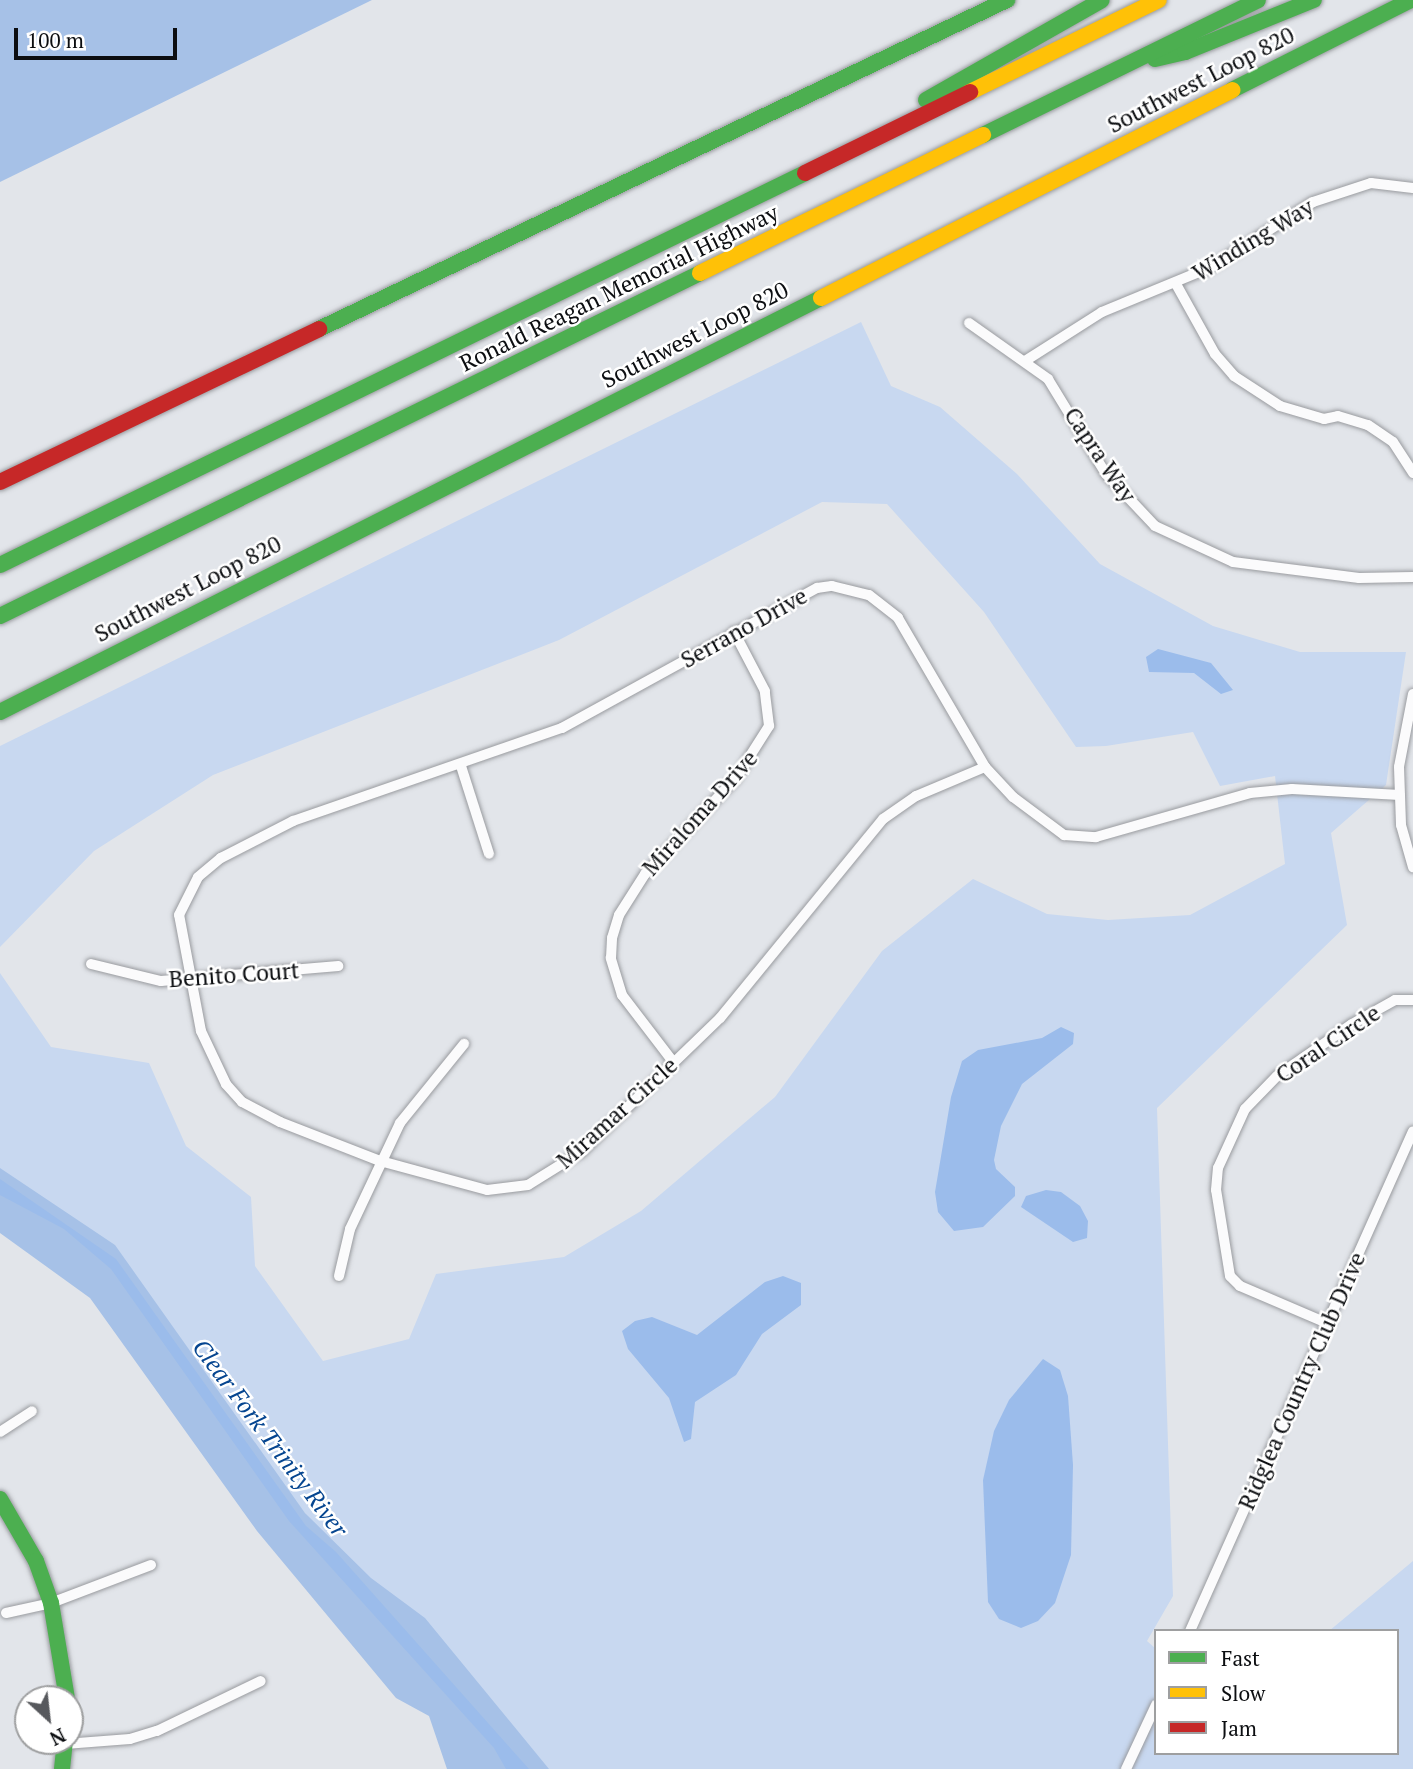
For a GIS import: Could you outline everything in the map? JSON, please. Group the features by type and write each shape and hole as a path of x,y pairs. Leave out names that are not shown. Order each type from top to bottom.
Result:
{"main road":[{"path":"0,482 1007,0"},
{"path":"752,198 766,178 925,100 1102,0"},
{"name":"Ronald Reagan Memorial Highway","path":"0,565 1159,0"},
{"name":"Ronald Reagan Memorial Highway","path":"0,616 1258,0"},
{"path":"1120,67 1185,52 1314,0"},
{"name":"Southwest Loop 820","path":"0,712 1411,0"},
{"path":"0,1499 36,1561 51,1603 65,1685"}],"street":[{"name":"Winding Way","path":"1025,361 1102,312 1176,284 1211,267 1313,202 1348,188 1391,183 1413,188"},
{"path":"1176,284 1215,354 1234,376 1280,406 1324,419 1346,417 1368,425 1392,442 1413,472"},
{"name":"Capra Way","path":"969,323 1048,379 1106,474 1155,526 1233,562 1360,578 1413,577"},
{"name":"Serrano Drive","path":"189,979 179,915 198,877 221,858 292,821 461,766 562,728 817,587 832,586 869,595 910,634 985,767 1054,830 1084,838 1250,793 1292,789 1400,795"},
{"name":"Miraloma Drive","path":"674,1063 622,995 611,958 612,938 619,915 645,874 736,778 769,726 765,691 734,632"},
{"path":"1413,694 1399,766 1401,825 1413,867"},
{"path":"461,766 489,854"},
{"name":"Miramar Circle","path":"189,979 201,1031 219,1073 242,1102 380,1161 487,1190 528,1185 581,1152 674,1063 770,961 883,819 916,796 985,767"},
{"name":"Benito Court","path":"91,964 161,981 338,966"},
{"name":"Coral Circle","path":"1329,1324 1240,1286 1230,1276 1216,1190 1218,1168 1245,1109 1278,1076 1352,1024 1395,1000 1413,1000"},
{"path":"339,1276 350,1228 400,1123 464,1044"},
{"name":"Ridglea Country Club Drive","path":"1191,1629 1413,1131"},
{"path":"0,1432 32,1411"},
{"path":"6,1613 51,1603 151,1565"},
{"path":"84,1741 130,1739 157,1731 261,1681"},
{"path":"1126,1769 1154,1709"}],"shaded area":[{"path":"0,0 372,0 0,182"},
{"path":"861,322 891,386 940,407 1017,474 1100,564 1213,626 1300,652 1406,652 1386,785 1331,833 1347,925 1157,1108 1173,1596 1147,1641 1154,1647 1154,1755 1399,1755 1399,1629 1331,1629 1413,1561 1413,1769 541,1769 305,1513 262,1457 0,1169 0,973 51,1047 149,1063 186,1146 251,1197 255,1266 323,1361 409,1339 436,1274 564,1257 641,1211 775,1097 882,951 973,879 1047,914 1108,920 1190,915 1285,864 1275,776 1220,786 1193,732 1106,746 1076,747 984,612 887,504 822,502 559,640 213,775 94,851 0,947 0,746"},
{"path":"1158,649 1211,663 1233,690 1221,694 1194,673 1149,672 1146,657"},
{"path":"1061,1027 1074,1033 1073,1044 1022,1084 1001,1126 994,1160 996,1169 1015,1187 1015,1196 983,1227 954,1231 938,1212 935,1192 951,1097 962,1061 978,1050 1042,1038"},
{"path":"0,1168 115,1245 305,1513 371,1578 425,1618 549,1769 447,1769 429,1716 396,1698 257,1531 90,1298 0,1233"},
{"path":"0,1179 116,1259 306,1526 336,1552 529,1769 506,1769 494,1748 289,1521 111,1269 64,1229 0,1195"},
{"path":"1046,1190 1061,1192 1080,1206 1088,1221 1087,1238 1073,1242 1021,1207 1026,1196"},
{"path":"783,1276 801,1283 801,1305 762,1334 736,1375 695,1402 691,1439 684,1442 669,1398 628,1349 622,1331 635,1321 652,1317 697,1335 765,1282"},
{"path":"1043,1359 1060,1370 1068,1396 1073,1465 1071,1555 1055,1603 1038,1621 1021,1628 999,1619 988,1602 983,1480 994,1431 1009,1400"}],"traffic: fast":[{"path":"319,329 1007,0"},
{"path":"926,100 1102,0"},
{"path":"983,135 1258,0"},
{"path":"1155,59 1185,52 1314,0"},
{"path":"1232,90 1411,0"},
{"path":"0,565 805,173"},
{"path":"0,616 700,273"},
{"path":"0,712 821,298"},
{"path":"0,1499 36,1561 51,1603 65,1685"},
{"path":"62,1769 64,1755"}],"traffic: slow":[{"path":"970,92 1159,0"},
{"path":"821,298 1232,90"},
{"path":"700,273 983,135"}],"traffic: jam":[{"path":"805,173 970,92"},
{"path":"0,482 319,329"}],"water label":[{"name":"Clear Fork Trinity River","path":"270,1438"}]}
